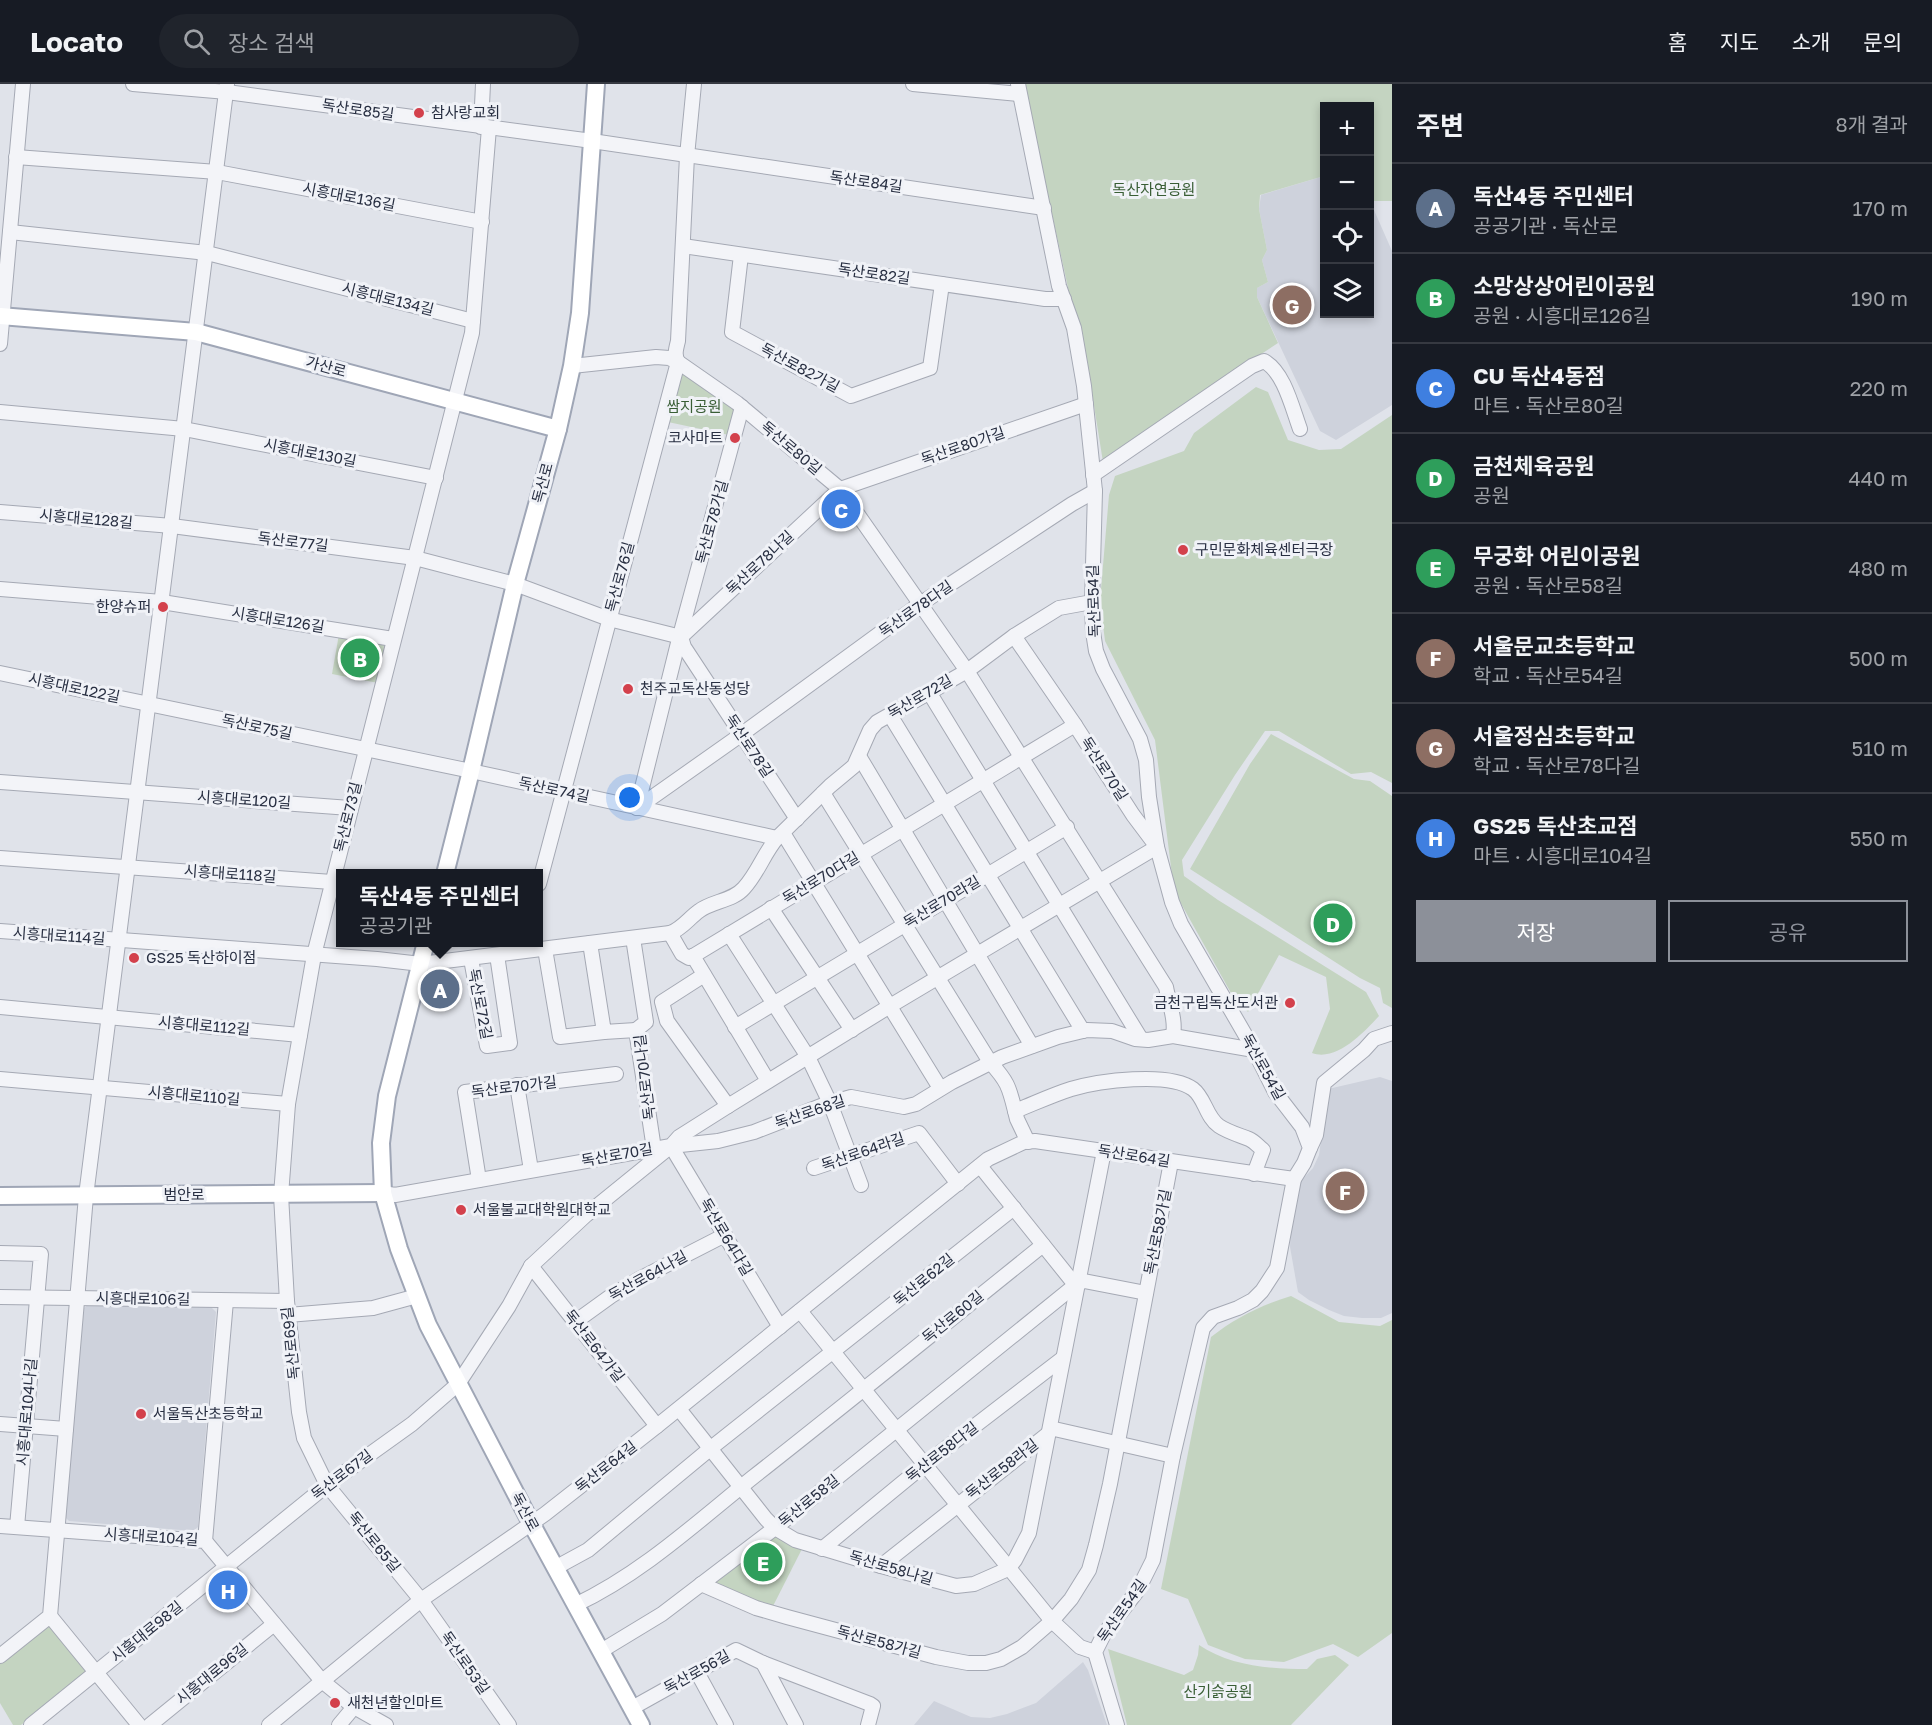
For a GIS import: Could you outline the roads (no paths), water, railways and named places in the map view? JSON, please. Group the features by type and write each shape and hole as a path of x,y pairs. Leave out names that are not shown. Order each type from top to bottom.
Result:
{"main road":[{"name":"독산로","path":"446,869 515,584 558,429 572,366 580,313 597,84"},
{"name":"가산로","path":"1,317 196,332 558,429"},
{"name":"독산로","path":"425,947 387,1096 381,1143 382,1193 399,1248 428,1325 531,1523 641,1725"},
{"name":"범안로","path":"0,1196 382,1193"}],"street":[{"path":"0,344 23,84"},
{"name":"독산로85길","path":"133,84 227,88 592,141"},
{"path":"365,749 472,333 482,222 485,127 483,84"},
{"path":"678,362 675,352 678,341 693,84"},
{"path":"913,84 1019,89"},
{"path":"0,1656 50,1616 86,1196 227,88"},
{"name":"독산로54길","path":"1019,89 1059,286 1074,328 1086,404 1095,491 1092,602 1096,651 1140,739 1146,760 1157,846 1172,902 1181,924 1254,1050 1275,1092 1302,1127 1310,1148"},
{"name":"독산로84길","path":"592,141 1044,208"},
{"name":"시흥대로136길","path":"16,157 217,172 482,222"},
{"name":"시흥대로134길","path":"10,232 207,253 473,321"},
{"name":"독산로82길","path":"683,246 1045,299 1064,298"},
{"name":"독산로82가길","path":"741,255 732,332 851,396 930,368 942,284"},
{"name":"독산로80길","path":"572,366 656,357 669,358 742,407 840,489 967,670"},
{"path":"1093,475 1251,366 1264,361 1272,365 1280,376 1300,429"},
{"name":"독산로76길","path":"563,792 678,362"},
{"name":"독산로80가길","path":"840,489 1086,404"},
{"name":"독산로78가길","path":"681,637 742,407"},
{"name":"시흥대로130길","path":"0,412 184,429 436,478"},
{"name":"독산로78나길","path":"681,637 840,489"},
{"name":"독산로78다길","path":"742,734 920,604 1095,491"},
{"name":"시흥대로128길","path":"0,512 172,526"},
{"name":"독산로77길","path":"172,526 415,558 515,584"},
{"path":"515,584 609,619 681,637 637,808"},
{"name":"시흥대로126길","path":"0,589 162,602 393,639"},
{"name":"독산로72길","path":"421,964 497,955 522,947 544,949 677,931 704,907 743,890 771,845 823,793 854,766 876,722 967,670 1014,636 1059,608 1092,602"},
{"name":"독산로70길","path":"382,1193 395,1195 672,1146 679,1137 768,1081 1157,846 1133,815 1014,636"},
{"name":"독산로78길","path":"681,637 684,647 797,819"},
{"name":"독산로72길","path":"967,670 1022,756"},
{"name":"시흥대로122길","path":"0,673 149,704"},
{"path":"929,692 1141,1039"},
{"name":"독산로75길","path":"149,704 471,771"},
{"path":"890,715 1083,1031"},
{"name":"독산로70다길","path":"693,956 1075,725"},
{"path":"637,808 742,734"},
{"name":"독산로73길","path":"288,1104 314,954 365,749"},
{"path":"859,756 1032,1046"},
{"path":"1022,756 1166,987 1174,1022 1173,1036"},
{"name":"독산로74길","path":"471,771 637,808 780,835"},
{"name":"시흥대로120길","path":"0,782 350,808"},
{"path":"543,869 563,792"},
{"path":"823,793 990,1062 1010,1087 1017,1119 1028,1142"},
{"name":"독산로70라길","path":"735,1027 1067,827"},
{"path":"780,835 814,882 940,1089"},
{"name":"시흥대로118길","path":"0,858 332,882"},
{"path":"771,908 852,1030"},
{"name":"시흥대로114길","path":"0,931 119,940"},
{"path":"670,933 682,954 689,958 693,956 768,1081"},
{"path":"729,934 808,1057 830,1103 861,1185"},
{"name":"독산로70나길","path":"633,938 646,1022 636,1030 654,1149"},
{"path":"119,940 421,964"},
{"path":"590,943 604,1032"},
{"path":"544,949 560,1037 636,1030"},
{"name":"독산로72길","path":"471,959 487,1046 510,1043 497,955"},
{"path":"704,975 662,1002 667,1021 728,1106"},
{"name":"시흥대로112길","path":"0,1007 300,1035"},
{"name":"독산로68길","path":"672,1146 717,1141 754,1132 851,1097 903,1107 916,1104 990,1062 1032,1046 1083,1031 1112,1031 1148,1040 1173,1036 1254,1050"},
{"name":"독산로54길","path":"1117,1725 1095,1652 1104,1634 1138,1590 1154,1560 1173,1456 1203,1328 1213,1317 1252,1300 1262,1291 1277,1268 1294,1179 1316,1135 1324,1083 1374,1039 1392,1032"},
{"name":"독산로70가길","path":"479,1180 465,1092 616,1074"},
{"name":"시흥대로110길","path":"0,1079 288,1104"},
{"path":"1015,1111 1071,1089 1099,1083 1159,1079 1183,1085 1192,1089 1202,1100 1207,1113 1218,1125 1251,1140 1263,1150 1254,1174"},
{"path":"517,1085 531,1170"},
{"path":"281,1195 288,1104"},
{"name":"독산로64라길","path":"814,1168 919,1133 958,1184"},
{"name":"독산로64길","path":"531,1523 680,1408 988,1159 1035,1140 1294,1179"},
{"path":"458,1384 509,1306 531,1266 586,1215 672,1146"},
{"name":"독산로64다길","path":"672,1146 780,1327"},
{"path":"1008,1569 1029,1533 1104,1150"},
{"name":"독산로58가길","path":"701,1584 756,1608 936,1657 968,1663 986,1663 1001,1659 1022,1647 1052,1622 1071,1599 1089,1570 1107,1494 1171,1161"},
{"path":"980,1166 1072,1281 1078,1283 1084,1281 1146,1293"},
{"name":"독산로69길","path":"281,1195 287,1308 299,1412 304,1438 327,1485"},
{"name":"독산로62길","path":"555,1568 588,1550 711,1448 1014,1208"},
{"name":"독산로64나길","path":"574,1322 639,1279 724,1234"},
{"name":"독산로60길","path":"575,1605 603,1592 644,1563 864,1390 1043,1245"},
{"name":"시흥대로104나길","path":"0,1253 41,1254 17,1527"},
{"name":"독산로64가길","path":"531,1266 657,1426"},
{"name":"독산로58길","path":"601,1651 662,1614 775,1528 1078,1283"},
{"path":"287,1308 373,1308 417,1296"},
{"path":"0,1297 0,1302"},
{"name":"시흥대로106길","path":"0,1297 226,1300 287,1308"},
{"path":"205,1541 226,1300"},
{"path":"800,1311 924,1465"},
{"name":"독산로58다길","path":"822,1549 924,1465 1063,1358"},
{"name":"독산로67길","path":"227,1567 327,1485 412,1424 458,1384"},
{"path":"680,1408 775,1528"},
{"path":"0,1424 66,1430"},
{"path":"1049,1431 1173,1456"},
{"name":"독산로58라길","path":"881,1566 1049,1431"},
{"name":"독산로58라길","path":"924,1465 956,1505"},
{"name":"독산로65길","path":"327,1485 421,1600"},
{"path":"956,1505 1052,1622 1080,1647 1095,1652"},
{"path":"268,1725 421,1600 531,1523"},
{"name":"시흥대로104길","path":"0,1526 205,1541 322,1681 354,1707 386,1725"},
{"name":"독산로58나길","path":"775,1528 795,1540 822,1549 956,1586 974,1584 1008,1569"},
{"name":"시흥대로98길","path":"31,1725 227,1567"},
{"name":"독산로53길","path":"421,1600 509,1725"},
{"name":"시흥대로98길","path":"50,1616 96,1673"},
{"name":"시흥대로96길","path":"150,1725 274,1624"},
{"name":"독산로56길","path":"632,1708 736,1650 763,1663 873,1706 868,1725"},
{"path":"763,1663 795,1725"},
{"path":"697,1672 726,1725"},
{"path":"96,1673 139,1725"},
{"path":"339,1725 354,1707"}],"place":[{"name":"참사랑교회","path":"419,113"},
{"name":"서울정심초등학교","path":"1292,305"},
{"name":"코사마트","path":"735,438"},
{"name":"CU 독산4동점","path":"841,509"},
{"name":"구민문화체육센터극장","path":"1183,550"},
{"name":"한양슈퍼","path":"163,607"},
{"name":"소망상상어린이공원","path":"360,658"},
{"name":"천주교독산동성당","path":"628,689"},
{"name":"금천체육공원","path":"1333,923"},
{"name":"GS25 독산하이점","path":"134,958"},
{"name":"독산4동 주민센터","path":"440,989"},
{"name":"금천구립독산도서관","path":"1290,1003"},
{"name":"서울문교초등학교","path":"1345,1191"},
{"name":"서울불교대학원대학교","path":"461,1210"},
{"name":"서울독산초등학교","path":"141,1414"},
{"name":"무궁화 어린이공원","path":"763,1562"},
{"name":"GS25 독산초교점","path":"228,1590"},
{"name":"새천년할인마트","path":"335,1703"}],"park label":[{"name":"독산자연공원","path":"1154,190"},
{"name":"쌈지공원","path":"694,407"},
{"name":"산기슭공원","path":"1218,1692"}]}
